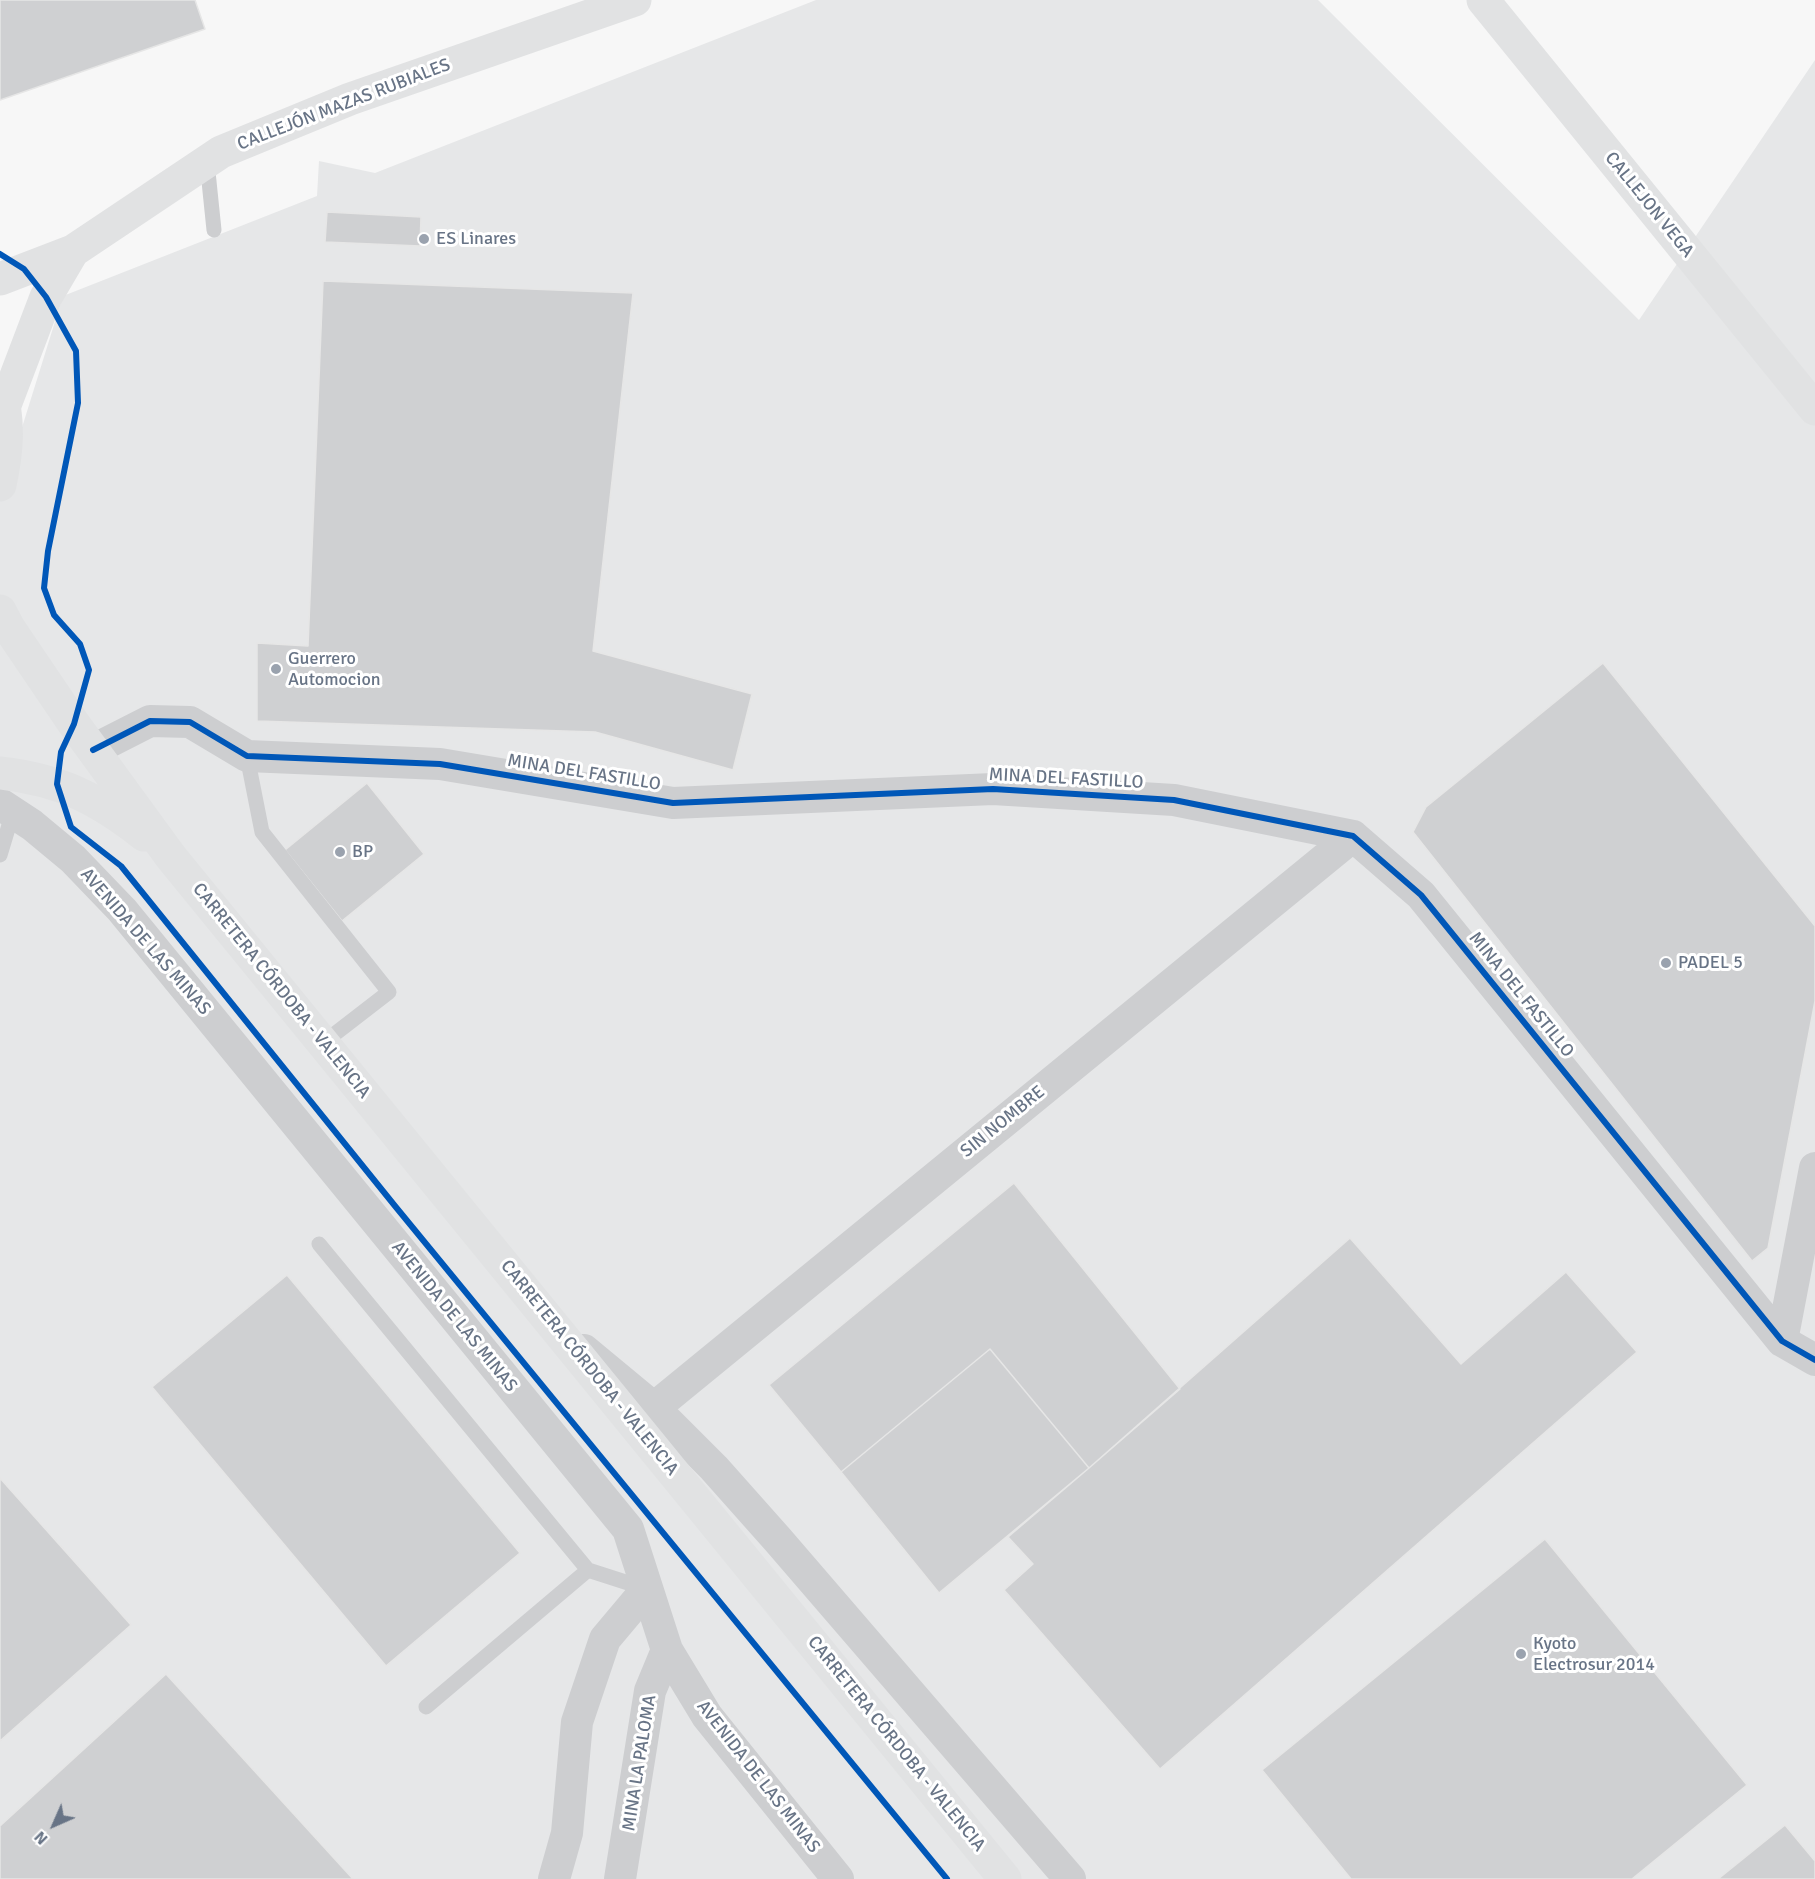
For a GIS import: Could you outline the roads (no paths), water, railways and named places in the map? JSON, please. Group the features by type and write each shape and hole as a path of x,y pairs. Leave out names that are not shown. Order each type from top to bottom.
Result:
{"main road":[{"name":"CALLEJÓN MAZAS RUBIALES","path":"73,251 221,152 350,99 635,0"},
{"name":"CALLEJON VEGA","path":"1483,0 1815,409"},
{"path":"0,279 73,251"},
{"path":"0,485 8,432 3,397 46,297 73,251"},
{"name":"CARRETERA CÓRDOBA - VALENCIA","path":"0,611 51,691 171,857 1005,1879"},
{"name":"CARRETERA CÓRDOBA - VALENCIA","path":"0,773 42,780 69,788 88,797 112,811 171,857"}],"street":[{"name":"MINA DEL FASTILLO","path":"93,750 150,721 190,722 248,756 440,764 673,803 993,789 1174,800 1353,836 1421,895 1782,1341 1815,1360"},
{"name":"AVENIDA DE LAS MINAS","path":"7,808 73,859 122,910 628,1529 667,1650 707,1716 838,1879"},
{"name":"SIN NOMBRE","path":"654,1408 1353,836"},
{"path":"1782,1341 1815,1168"},
{"path":"554,1325 654,1408 714,1468 1070,1879"},
{"path":"554,1879 567,1833 577,1722 605,1639 647,1589"},
{"name":"MINA LA PALOMA","path":"620,1879 650,1691 667,1650"}],"lane":[{"path":"207,162 214,230"},
{"path":"248,756 262,832 389,992 323,1042"},
{"path":"0,855 7,808"},
{"path":"319,1244 588,1570 647,1589"},
{"path":"426,1707 588,1570"}],"place":[{"name":"ES Linares","path":"424,239"},
{"name":"Guerrero Automocion","path":"276,669"},
{"name":"BP","path":"340,852"},
{"name":"PADEL 5","path":"1666,963"},
{"name":"Kyoto Electrosur 2014","path":"1521,1654"}]}
